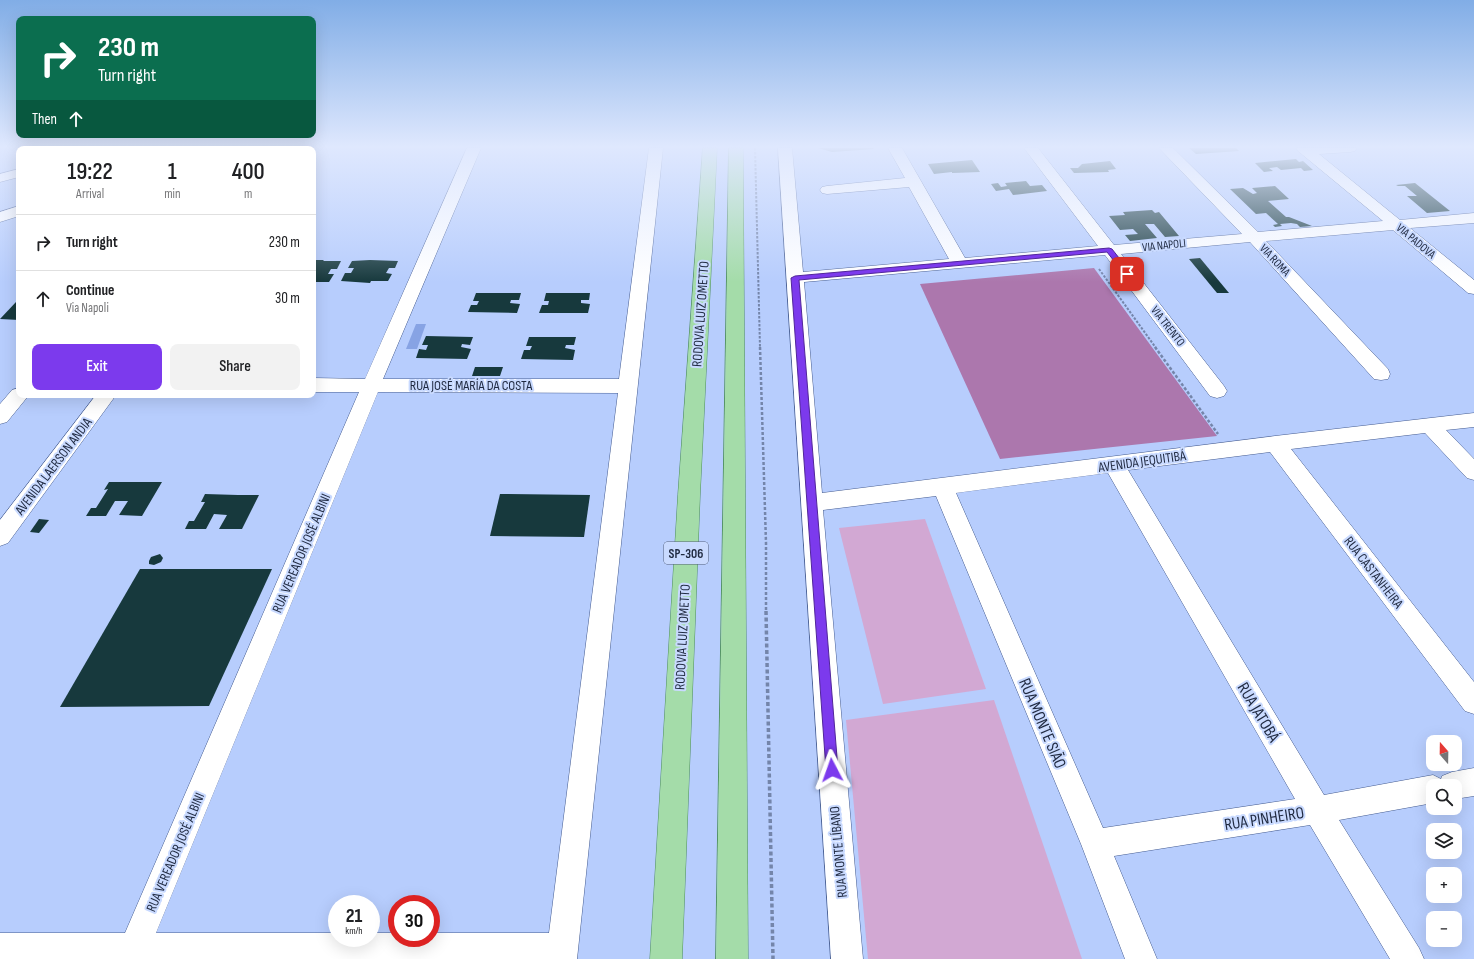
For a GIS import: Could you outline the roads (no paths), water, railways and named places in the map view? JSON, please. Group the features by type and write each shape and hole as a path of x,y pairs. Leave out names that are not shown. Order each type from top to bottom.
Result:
{"main road":[{"name":"RODOVIA LUIZ OMETTO","path":"666,959 688,495 707,193"},
{"path":"732,959 736,193"}],"street":[{"name":"RUA VEREADOR JOSÉ ALBINI","path":"132,954 455,193"},
{"path":"0,949 132,954 562,954 651,193"},
{"name":"RUA MONTE LÍBANO","path":"788,193 847,959"},
{"path":"919,193 960,264"},
{"name":"VIA TRENTO","path":"1065,193 1217,391"},
{"name":"VIA ROMA","path":"1210,193 1253,236 1381,374"},
{"name":"VIA PADOVA","path":"1358,193 1474,289"},
{"path":"0,217 16,212"},
{"name":"VIA NAPOLI","path":"795,278 853,274 1253,236 1474,218"},
{"name":"RUA JOSÉ MARÍA DA COSTA","path":"316,385 629,386"},
{"path":"0,417 16,398"},
{"name":"AVENIDA LAERSON ANDIA","path":"0,537 104,398"},
{"name":"AVENIDA JEQUITIBÁ","path":"811,503 1274,443 1474,420"},
{"path":"1429,425 1474,472"},
{"name":"RUA CASTANHEIRA","path":"1274,443 1474,702"},
{"name":"RUA JATOBÁ","path":"1113,464 1317,810 1408,959"},
{"name":"RUA MONTE SIÃO","path":"943,487 1095,844 1141,959"},
{"path":"1462,784 1474,782"},
{"name":"RUA PINHEIRO","path":"1095,844 1317,810 1426,791"}],"water":[{"path":"416,324 426,324 417,349 406,349"}]}
